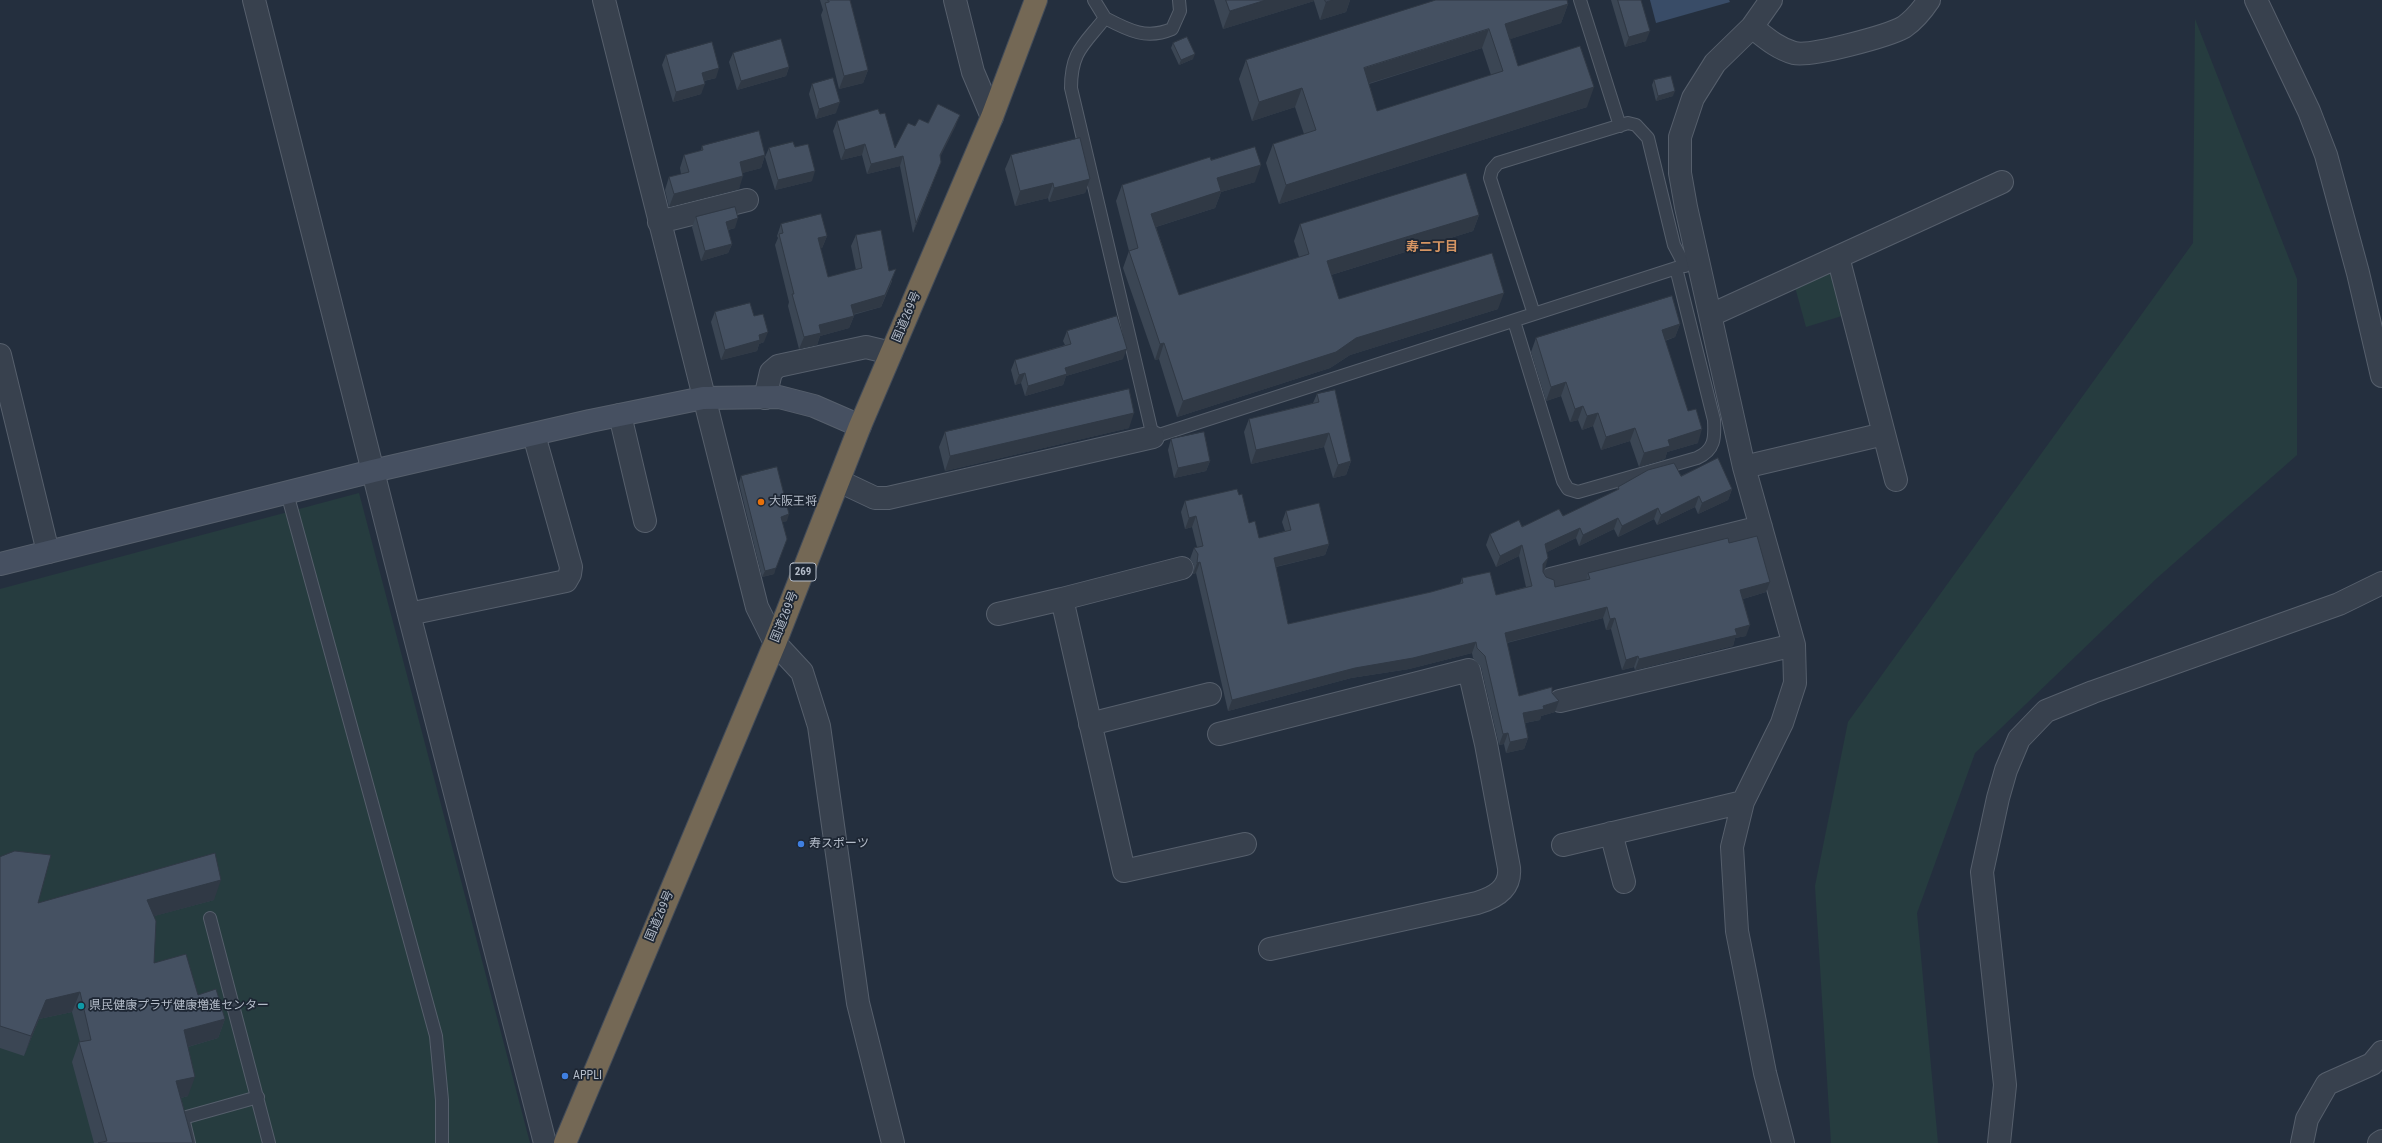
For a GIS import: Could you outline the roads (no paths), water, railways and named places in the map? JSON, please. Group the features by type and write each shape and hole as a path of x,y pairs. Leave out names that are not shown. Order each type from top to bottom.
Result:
{"highway":[{"name":"国道269号","path":"565,1143 775,643 860,426 992,117 1036,0"}],"street":[{"path":"254,0 409,614 545,1143"},
{"path":"604,0 703,398 757,607 775,643 802,672 819,726 858,1003 893,1143"},
{"path":"955,0 973,72 992,117"},
{"path":"1771,0 1752,27 1716,63 1693,98 1680,136 1680,173 1686,265 1711,315 1744,467 1794,645 1795,683 1782,723 1743,802 1732,847 1736,931 1765,1073 1783,1143"},
{"path":"1752,27 1776,46 1795,53 1818,53 1904,27 1922,10 1929,0"},
{"path":"2256,0 2309,112 2326,155 2382,369"},
{"path":"1711,315 2002,182"},
{"path":"659,222 747,200"},
{"path":"1838,257 1896,480"},
{"path":"765,398 771,372 778,366 866,347 891,353"},
{"path":"0,355 48,552"},
{"path":"0,564 373,471 620,415 703,398 779,398 814,406 860,426"},
{"path":"620,415 645,521"},
{"path":"1744,467 1884,434"},
{"path":"409,614 566,581 570,574 571,567 534,435"},
{"path":"839,481 875,498 888,498 1153,437"},
{"path":"1550,579 1761,526"},
{"path":"998,614 1182,568"},
{"path":"1999,1143 2005,1085 1982,872 1998,798 2006,770 2019,739 2046,710 2339,604 2382,583"},
{"path":"1062,599 1124,871 1245,844"},
{"path":"1560,701 1794,645"},
{"path":"1220,734 1469,670 1486,744 1509,868 1506,884 1501,892 1490,899 1477,903 1270,949"},
{"path":"1090,724 1210,694"},
{"path":"1563,845 1743,802"},
{"path":"1611,833 1624,882"},
{"path":"2302,1143 2307,1118 2328,1084 2372,1064 2382,1052"}],"lane":[{"path":"1094,0 1105,18 1132,32 1159,34 1172,29 1180,11 1179,0"},
{"path":"1580,0 1620,126"},
{"path":"1105,18 1079,49 1071,67 1071,88 1153,437 1686,265"},
{"path":"1514,321 1563,481 1568,489 1578,492 1697,458 1705,454 1714,442 1714,420 1686,265 1674,245 1648,138 1636,125 1628,123 1498,163 1492,170 1490,178 1534,314"},
{"path":"286,493 436,1036 442,1100 442,1143"},
{"path":"210,918 269,1143"},
{"path":"189,1143 182,1118 258,1097"}],"water":[{"path":"1650,0 1729,0 1730,2 1656,23"}],"place":[{"name":"大阪王将","path":"761,502"},
{"name":"寿スポーツ","path":"801,844"},
{"name":"県民健康プラザ健康増進センター","path":"81,1006"},
{"name":"APPLI","path":"565,1076"}],"district":[{"name":"寿二丁目","path":"1432,248"}]}
